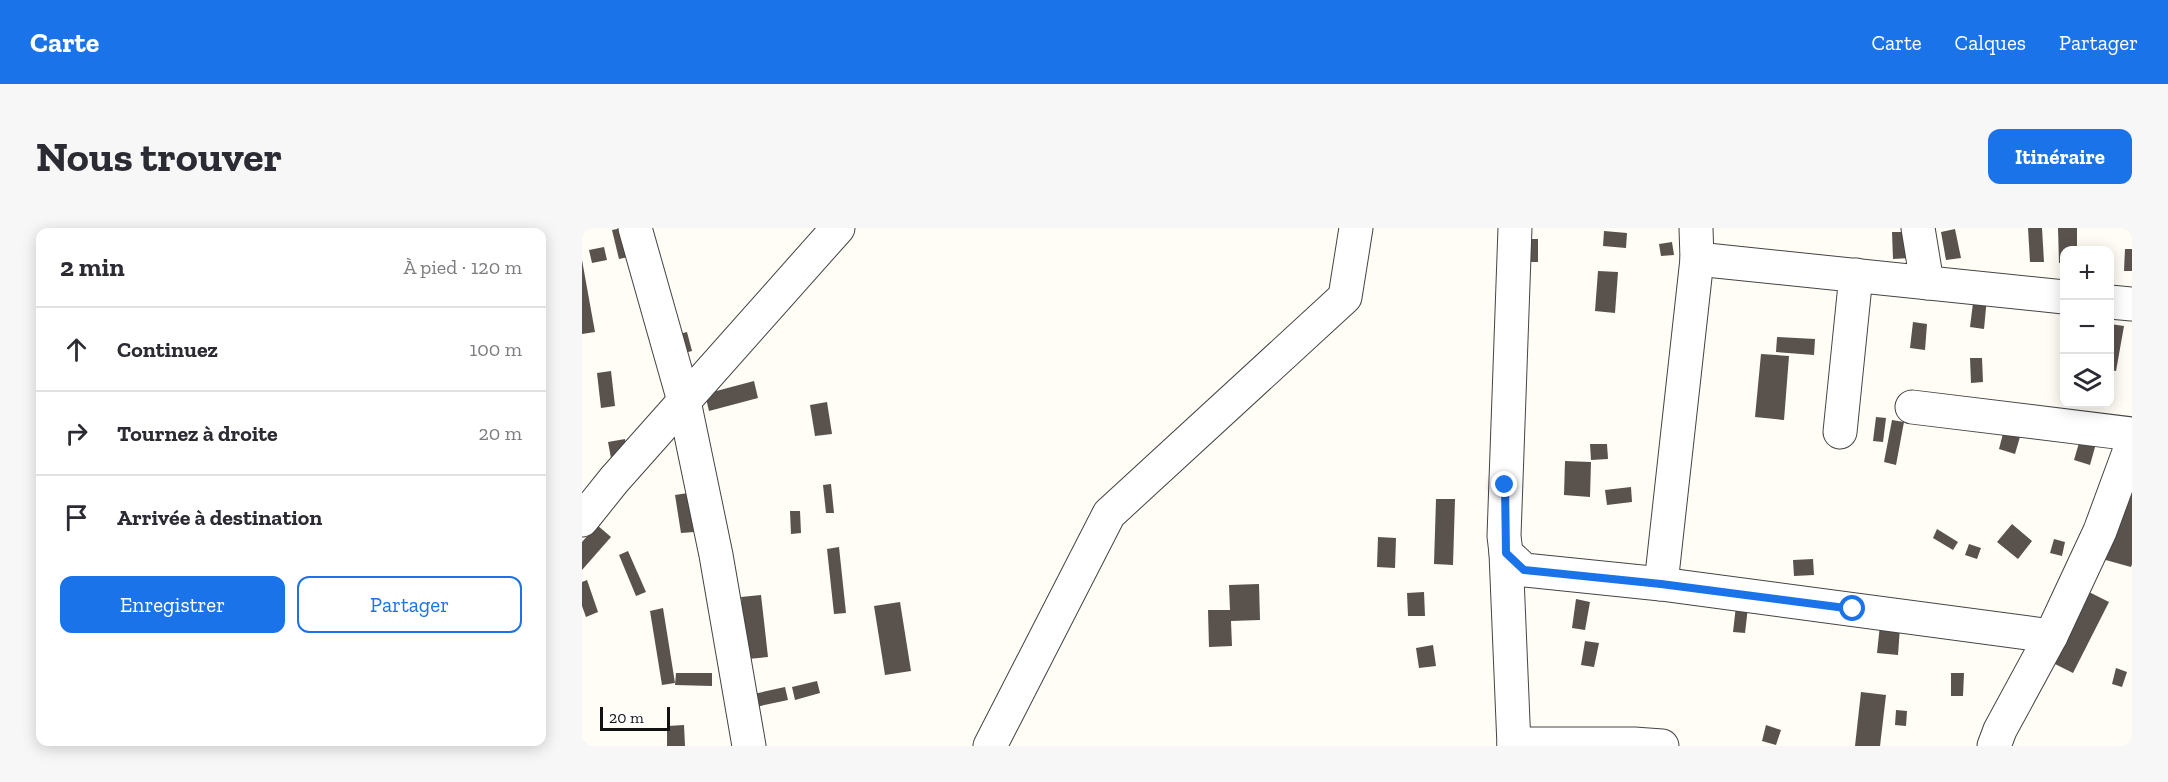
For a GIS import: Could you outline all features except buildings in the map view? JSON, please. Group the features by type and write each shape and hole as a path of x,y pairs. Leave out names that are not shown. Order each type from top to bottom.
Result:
{"street":[{"path":"635,228 684,401 716,555 749,746"},
{"path":"582,519 838,228"},
{"path":"990,746 1109,514 1345,297 1356,228"},
{"path":"1515,228 1505,485 1514,745 1634,744 1662,746"},
{"path":"1918,228 1927,283"},
{"path":"1661,584 1697,244 1856,276 2060,297"},
{"path":"1840,432 1856,276"},
{"path":"2114,302 2132,304"},
{"path":"1912,407 2132,434"},
{"path":"1994,746 2100,531 2132,444"},
{"path":"1506,553 1524,570 1661,584 2050,636"}],"route":[{"path":"1505,485 1506,553 1524,570 1661,584 1853,609"}]}
